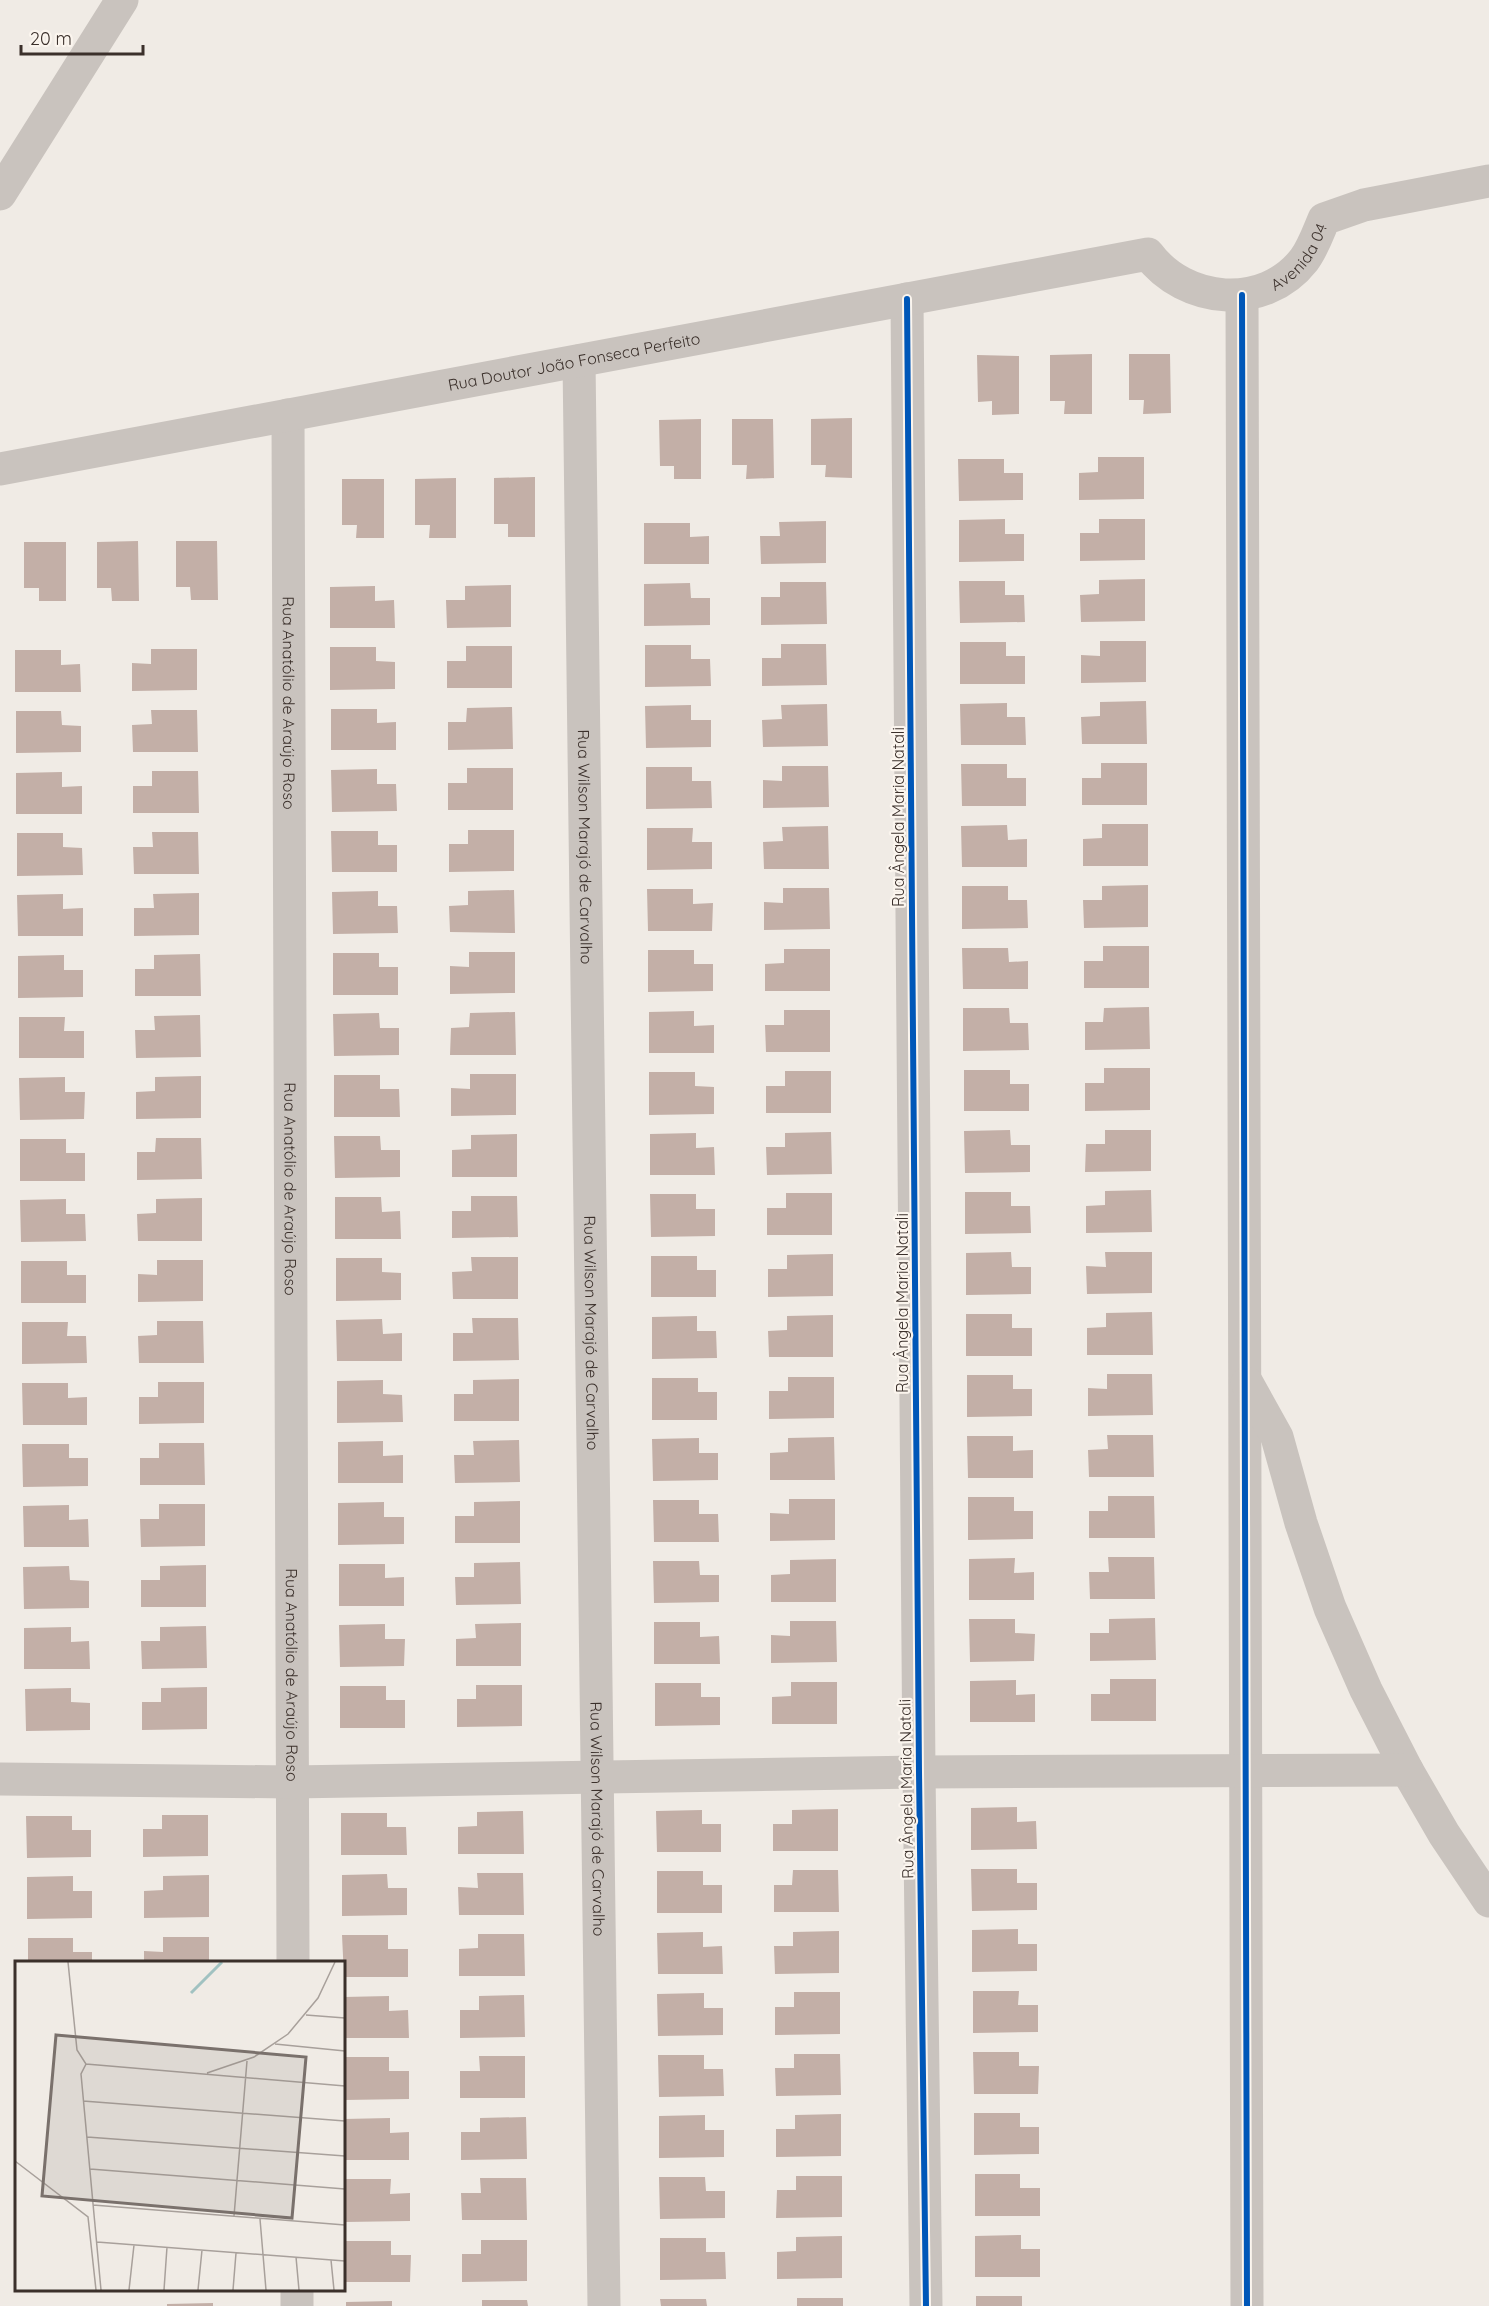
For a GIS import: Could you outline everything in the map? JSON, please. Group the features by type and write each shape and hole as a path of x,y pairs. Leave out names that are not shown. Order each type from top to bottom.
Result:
{"street":[{"path":"0,194 122,0"},
{"name":"Avenida 04","path":"1148,254 1174,279 1196,290 1219,295 1242,294 1265,289 1286,277 1303,261 1316,241 1324,219 1364,205 1489,181"},
{"name":"Rua Doutor João Fonseca Perfeito","path":"0,469 1148,254"},
{"path":"1242,294 1248,2306"},
{"name":"Rua Ângela Maria Natali","path":"907,300 919,1772 926,2306"},
{"name":"Rua Wilson Marajó de Carvalho","path":"579,361 604,2306"},
{"name":"Rua Anatólio de Araújo Roso","path":"288,415 293,1961"},
{"path":"1246,1381 1277,1437 1301,1523 1330,1608 1366,1690 1407,1770 1444,1834 1489,1901"},
{"path":"0,1779 291,1782 919,1772 1407,1770"}],"building":[{"path":"1092,354 1092,414 1064,414 1065,401 1050,401 1050,355"},
{"path":"1129,354 1170,354 1171,413 1143,414 1144,400 1129,400"},
{"path":"977,355 1019,356 1019,414 992,415 992,401 978,402"},
{"path":"852,418 852,478 825,477 826,465 811,465 811,419"},
{"path":"701,419 701,479 674,479 674,466 660,466 659,420"},
{"path":"732,419 773,419 774,478 746,479 747,465 732,465"},
{"path":"1098,457 1144,457 1144,499 1079,500 1079,473 1098,472"},
{"path":"958,459 1004,459 1004,473 1023,473 1023,500 959,501"},
{"path":"535,477 535,537 508,537 508,524 494,524 494,478"},
{"path":"456,478 456,538 429,538 430,525 415,525 415,479"},
{"path":"342,479 384,479 384,538 356,538 357,525 342,525"},
{"path":"1005,519 1005,534 1024,534 1024,561 959,562 959,520"},
{"path":"1099,519 1145,519 1145,560 1080,561 1080,533 1099,533"},
{"path":"826,521 826,563 761,564 760,536 780,536 779,522"},
{"path":"644,523 690,523 690,537 709,536 709,564 644,564"},
{"path":"138,541 139,601 112,601 111,588 97,588 97,542"},
{"path":"176,541 217,541 218,600 191,600 190,587 176,587"},
{"path":"24,542 66,542 66,601 39,601 39,588 24,588"},
{"path":"1145,579 1145,621 1081,622 1080,595 1099,594 1099,580"},
{"path":"959,581 1005,581 1005,595 1024,595 1025,622 960,623"},
{"path":"780,582 826,582 827,624 761,625 761,597 780,597"},
{"path":"690,583 691,598 710,598 710,625 644,626 644,584"},
{"path":"511,585 511,627 447,628 446,600 465,600 465,586"},
{"path":"375,586 375,601 394,600 395,628 330,628 330,587"},
{"path":"1100,641 1146,641 1146,682 1081,683 1081,655 1100,656"},
{"path":"960,642 1006,642 1006,656 1025,656 1025,684 960,684"},
{"path":"781,644 826,644 827,685 762,686 762,658 781,658"},
{"path":"645,645 691,645 691,659 710,659 711,686 645,687"},
{"path":"466,646 512,646 512,688 447,688 447,661 466,661"},
{"path":"330,647 376,647 376,661 395,662 395,689 330,690"},
{"path":"151,649 197,649 197,690 132,691 132,663 151,664"},
{"path":"15,650 61,650 61,665 80,664 81,692 15,692"},
{"path":"1146,701 1147,744 1082,744 1081,717 1100,716 1100,702"},
{"path":"1007,703 1007,717 1025,717 1026,745 961,745 960,704"},
{"path":"827,704 828,746 763,747 762,720 782,719 781,705"},
{"path":"691,705 691,720 711,720 711,747 646,748 645,706"},
{"path":"512,707 513,749 448,750 448,722 466,722 467,708"},
{"path":"331,709 377,709 377,723 396,722 396,750 331,750"},
{"path":"151,710 197,710 198,752 133,752 132,725 152,724"},
{"path":"16,711 61,711 62,725 81,726 81,752 16,753"},
{"path":"1101,763 1147,763 1147,805 1082,805 1082,778 1101,778"},
{"path":"961,764 1007,764 1007,778 1026,778 1026,806 962,806"},
{"path":"782,766 828,766 829,807 763,808 763,780 782,781"},
{"path":"646,767 692,767 692,781 711,781 712,808 646,809"},
{"path":"467,768 513,768 513,810 448,810 448,783 467,783"},
{"path":"377,769 377,784 396,784 397,811 332,812 331,770"},
{"path":"152,771 198,771 199,813 133,813 133,786 152,786"},
{"path":"62,772 62,787 82,786 82,814 16,814 16,773"},
{"path":"1102,824 1148,824 1148,866 1083,866 1083,839 1102,838"},
{"path":"1007,825 1008,840 1027,839 1027,867 962,867 961,826"},
{"path":"828,826 829,869 764,869 763,842 783,841 782,827"},
{"path":"647,828 693,828 692,842 712,842 712,869 647,870"},
{"path":"468,830 514,830 514,871 449,872 449,844 468,844"},
{"path":"331,831 378,831 378,845 397,845 397,872 332,872"},
{"path":"152,832 198,832 199,874 134,874 133,847 153,847"},
{"path":"17,833 63,833 63,847 82,848 83,875 17,876"},
{"path":"1148,885 1148,927 1084,928 1083,900 1102,900 1102,886"},
{"path":"962,886 1008,886 1008,900 1027,900 1028,928 962,929"},
{"path":"783,888 829,888 830,929 764,930 764,902 783,903"},
{"path":"647,889 693,889 693,904 713,903 712,931 648,931"},
{"path":"514,890 515,933 450,932 449,906 468,905 468,891"},
{"path":"378,891 378,906 397,906 398,933 333,934 332,892"},
{"path":"199,893 199,935 134,936 134,908 154,908 153,894"},
{"path":"63,894 63,909 83,908 83,936 18,936 17,895"},
{"path":"1103,946 1149,946 1149,988 1084,988 1084,961 1103,961"},
{"path":"962,948 1008,948 1009,962 1028,961 1028,989 963,989"},
{"path":"784,949 830,949 830,991 765,991 765,964 784,963"},
{"path":"648,950 694,950 694,964 713,964 713,991 648,992"},
{"path":"469,952 515,952 515,993 450,994 450,966 469,967"},
{"path":"333,953 379,953 379,967 398,967 398,995 333,995"},
{"path":"200,954 201,996 135,996 135,969 154,969 154,955"},
{"path":"64,955 64,970 83,970 83,997 18,998 18,956"},
{"path":"1149,1007 1150,1049 1085,1050 1085,1022 1103,1022 1104,1008"},
{"path":"963,1008 1009,1008 1010,1023 1028,1023 1029,1050 963,1051"},
{"path":"784,1010 830,1010 830,1052 766,1052 765,1025 784,1025"},
{"path":"694,1011 694,1026 714,1025 714,1053 649,1053 649,1012"},
{"path":"515,1012 516,1055 450,1055 451,1028 469,1027 470,1013"},
{"path":"379,1013 380,1028 399,1028 399,1055 334,1056 333,1014"},
{"path":"200,1015 201,1057 136,1058 135,1030 155,1030 154,1016"},
{"path":"19,1017 65,1017 64,1031 84,1031 84,1058 19,1058"},
{"path":"1104,1068 1150,1068 1150,1110 1085,1111 1085,1083 1104,1083"},
{"path":"964,1070 1010,1070 1010,1084 1029,1084 1029,1111 964,1111"},
{"path":"785,1071 831,1071 831,1113 766,1113 766,1086 785,1086"},
{"path":"649,1072 695,1072 695,1086 714,1087 714,1114 649,1115"},
{"path":"470,1074 516,1074 516,1115 451,1116 451,1088 470,1089"},
{"path":"334,1075 380,1075 380,1089 399,1089 400,1117 334,1117"},
{"path":"201,1076 201,1118 136,1119 136,1092 155,1091 155,1077"},
{"path":"65,1077 65,1092 85,1092 84,1119 20,1120 19,1078"},
{"path":"1010,1130 1011,1145 1030,1145 1030,1172 965,1173 964,1131"},
{"path":"1105,1130 1151,1130 1151,1171 1085,1172 1086,1144 1105,1144"},
{"path":"831,1132 832,1174 767,1175 766,1147 785,1147 785,1133"},
{"path":"696,1133 696,1148 714,1147 715,1175 650,1175 650,1134"},
{"path":"517,1134 517,1177 452,1177 452,1150 471,1149 471,1135"},
{"path":"334,1136 380,1136 381,1150 400,1150 400,1177 335,1178"},
{"path":"156,1138 201,1138 202,1179 137,1180 137,1152 155,1152"},
{"path":"20,1139 66,1139 66,1153 85,1153 85,1181 20,1181"},
{"path":"1151,1190 1152,1232 1086,1233 1086,1206 1105,1205 1105,1191"},
{"path":"965,1192 1011,1192 1011,1206 1030,1206 1031,1233 965,1234"},
{"path":"786,1193 832,1193 832,1235 767,1235 767,1208 786,1208"},
{"path":"650,1194 696,1194 696,1209 715,1209 715,1236 651,1237"},
{"path":"471,1196 517,1196 518,1237 452,1238 452,1211 471,1211"},
{"path":"335,1197 381,1197 382,1212 400,1211 401,1239 335,1239"},
{"path":"202,1198 202,1241 138,1241 137,1214 156,1213 156,1199"},
{"path":"66,1199 66,1214 85,1214 86,1241 21,1242 20,1200"},
{"path":"1011,1252 1012,1267 1031,1267 1031,1294 966,1295 966,1253"},
{"path":"1105,1252 1152,1252 1152,1293 1087,1294 1086,1266 1106,1267"},
{"path":"833,1254 833,1296 768,1297 768,1269 787,1269 787,1255"},
{"path":"651,1256 697,1256 697,1270 716,1270 716,1297 651,1297"},
{"path":"471,1257 518,1257 518,1299 453,1299 452,1272 472,1271"},
{"path":"336,1258 382,1258 382,1272 401,1273 401,1300 336,1301"},
{"path":"157,1260 203,1260 203,1301 138,1302 138,1274 157,1275"},
{"path":"21,1261 67,1261 67,1275 86,1275 86,1303 21,1303"},
{"path":"1152,1312 1153,1355 1087,1355 1087,1328 1106,1327 1106,1313"},
{"path":"966,1314 1012,1314 1012,1328 1032,1328 1032,1356 966,1356"},
{"path":"833,1315 833,1357 769,1357 768,1331 787,1330 787,1316"},
{"path":"697,1316 697,1331 716,1331 717,1358 652,1359 652,1317"},
{"path":"472,1318 518,1318 519,1360 453,1361 453,1333 473,1333"},
{"path":"382,1319 383,1334 402,1333 402,1361 337,1361 336,1320"},
{"path":"157,1321 203,1321 204,1363 139,1363 138,1336 157,1335"},
{"path":"22,1322 68,1322 67,1336 86,1336 87,1363 22,1364"},
{"path":"1107,1374 1152,1374 1153,1415 1088,1416 1088,1388 1107,1389"},
{"path":"967,1375 1013,1375 1013,1389 1032,1389 1032,1416 967,1417"},
{"path":"788,1377 834,1377 834,1418 769,1419 769,1391 788,1391"},
{"path":"652,1378 698,1378 698,1392 717,1392 717,1420 652,1420"},
{"path":"519,1379 519,1421 454,1421 454,1394 473,1394 473,1380"},
{"path":"383,1380 383,1394 402,1395 403,1422 337,1423 337,1381"},
{"path":"158,1382 204,1382 204,1423 139,1424 139,1397 158,1397"},
{"path":"22,1383 68,1383 68,1398 87,1397 87,1425 23,1425"},
{"path":"1107,1435 1153,1435 1154,1477 1089,1477 1088,1450 1108,1449"},
{"path":"967,1436 1013,1436 1013,1451 1033,1450 1033,1478 968,1478"},
{"path":"834,1437 835,1480 770,1480 770,1453 788,1452 788,1438"},
{"path":"699,1438 699,1453 718,1453 718,1480 653,1481 652,1439"},
{"path":"519,1440 520,1482 455,1483 454,1455 474,1455 473,1441"},
{"path":"383,1441 383,1456 403,1455 403,1483 338,1483 338,1442"},
{"path":"159,1443 204,1443 205,1485 140,1485 140,1458 159,1458"},
{"path":"22,1444 69,1444 69,1458 88,1458 88,1486 23,1487"},
{"path":"1108,1496 1154,1496 1155,1538 1089,1538 1089,1511 1108,1511"},
{"path":"968,1497 1014,1497 1014,1511 1033,1511 1033,1539 968,1540"},
{"path":"789,1499 835,1499 835,1540 770,1541 770,1513 789,1514"},
{"path":"653,1500 699,1500 699,1514 718,1514 719,1542 654,1542"},
{"path":"520,1501 520,1543 455,1543 455,1516 474,1516 474,1502"},
{"path":"384,1502 384,1517 404,1517 404,1544 338,1545 338,1503"},
{"path":"159,1504 205,1504 205,1546 141,1547 140,1519 159,1519"},
{"path":"69,1505 69,1520 88,1519 89,1547 24,1547 23,1506"},
{"path":"1108,1557 1154,1557 1155,1599 1090,1599 1089,1572 1109,1572"},
{"path":"1015,1558 1014,1573 1034,1572 1034,1600 969,1600 969,1559"},
{"path":"836,1559 836,1602 771,1602 771,1575 790,1574 790,1560"},
{"path":"653,1561 699,1561 700,1575 719,1575 719,1602 654,1603"},
{"path":"520,1562 521,1604 456,1605 455,1577 474,1577 474,1563"},
{"path":"339,1564 385,1564 385,1578 404,1577 404,1606 339,1606"},
{"path":"206,1565 206,1607 141,1607 141,1580 160,1580 160,1566"},
{"path":"69,1566 70,1580 89,1581 89,1608 24,1609 23,1567"},
{"path":"1155,1618 1156,1660 1090,1661 1090,1633 1109,1633 1109,1619"},
{"path":"969,1619 1015,1619 1015,1633 1035,1634 1034,1661 970,1662"},
{"path":"790,1621 836,1621 837,1662 771,1663 771,1635 790,1636"},
{"path":"654,1622 700,1622 700,1637 719,1636 720,1664 654,1664"},
{"path":"521,1623 521,1666 456,1666 456,1639 476,1638 475,1624"},
{"path":"385,1624 385,1639 405,1639 404,1666 340,1667 339,1625"},
{"path":"206,1626 207,1668 142,1669 141,1641 160,1641 160,1627"},
{"path":"71,1627 71,1642 89,1641 90,1669 24,1669 24,1628"},
{"path":"1110,1679 1156,1679 1156,1721 1091,1721 1091,1694 1110,1694"},
{"path":"1016,1680 1016,1695 1035,1694 1035,1722 970,1722 970,1681"},
{"path":"791,1682 837,1682 837,1724 772,1724 772,1697 791,1696"},
{"path":"655,1683 701,1683 701,1697 720,1697 720,1725 655,1726"},
{"path":"476,1685 522,1685 522,1726 457,1727 457,1699 476,1699"},
{"path":"340,1686 386,1686 386,1700 405,1700 405,1728 340,1728"},
{"path":"207,1687 207,1729 142,1730 142,1702 161,1702 161,1688"},
{"path":"71,1688 71,1702 90,1703 90,1730 26,1731 25,1689"},
{"path":"1017,1807 1017,1822 1036,1821 1037,1849 971,1850 971,1808"},
{"path":"838,1809 838,1851 773,1851 773,1824 792,1824 792,1810"},
{"path":"702,1810 702,1824 721,1824 721,1852 657,1852 656,1811"},
{"path":"523,1811 524,1854 458,1854 458,1827 477,1826 477,1812"},
{"path":"341,1813 387,1813 387,1827 406,1827 407,1855 341,1855"},
{"path":"162,1815 208,1815 208,1856 143,1857 143,1829 162,1829"},
{"path":"26,1816 72,1816 72,1830 91,1830 91,1857 27,1858"},
{"path":"971,1869 1017,1869 1017,1883 1037,1883 1037,1910 972,1911"},
{"path":"793,1870 838,1870 839,1912 774,1912 774,1885 792,1885"},
{"path":"657,1871 703,1871 703,1885 722,1885 722,1913 657,1913"},
{"path":"477,1873 523,1873 524,1915 459,1915 458,1887 478,1888"},
{"path":"387,1874 388,1888 407,1888 407,1915 342,1916 342,1875"},
{"path":"209,1875 209,1917 144,1918 144,1891 163,1890 163,1876"},
{"path":"73,1876 73,1891 92,1891 92,1918 27,1919 27,1877"},
{"path":"1018,1929 1018,1944 1037,1944 1037,1971 972,1972 972,1930"},
{"path":"839,1931 839,1973 775,1974 774,1946 793,1946 793,1932"},
{"path":"703,1932 703,1947 722,1946 723,1974 658,1974 657,1933"},
{"path":"478,1934 524,1934 525,1976 459,1976 459,1949 478,1948"},
{"path":"342,1935 388,1935 388,1949 408,1949 408,1977 345,1977"},
{"path":"163,1937 209,1937 209,1961 144,1961 144,1951 163,1952"},
{"path":"28,1938 73,1938 73,1952 92,1952 92,1961 28,1961"},
{"path":"973,1991 1019,1991 1018,2005 1038,2005 1038,2032 973,2033"},
{"path":"794,1992 840,1992 840,2034 775,2035 775,2007 794,2007"},
{"path":"704,1993 704,2008 723,2008 723,2035 658,2036 657,1994"},
{"path":"524,1995 525,2037 460,2038 460,2010 479,2010 479,1996"},
{"path":"389,1996 389,2011 408,2010 409,2038 345,2038 345,1997"},
{"path":"973,2052 1019,2052 1019,2066 1039,2066 1038,2094 974,2094"},
{"path":"794,2054 840,2054 841,2095 776,2096 775,2068 794,2068"},
{"path":"658,2055 704,2055 704,2069 723,2069 724,2096 659,2097"},
{"path":"479,2056 525,2056 525,2098 460,2098 460,2071 480,2071"},
{"path":"345,2057 389,2057 389,2071 409,2071 409,2099 345,2100"},
{"path":"974,2113 1020,2113 1020,2127 1039,2127 1039,2154 974,2155"},
{"path":"841,2114 841,2156 776,2157 776,2129 795,2129 795,2115"},
{"path":"705,2115 705,2130 724,2130 724,2157 659,2158 659,2116"},
{"path":"526,2117 527,2159 461,2160 461,2132 480,2132 480,2118"},
{"path":"390,2118 390,2133 409,2132 409,2160 345,2160 345,2119"},
{"path":"975,2174 1020,2174 1020,2188 1040,2188 1040,2216 975,2216"},
{"path":"796,2176 842,2176 842,2217 776,2218 777,2190 796,2190"},
{"path":"659,2177 705,2177 706,2191 725,2191 725,2218 660,2219"},
{"path":"480,2178 526,2178 527,2220 462,2220 461,2193 481,2193"},
{"path":"345,2179 391,2179 390,2194 410,2193 410,2221 345,2222"},
{"path":"1021,2235 1021,2249 1040,2249 1040,2277 975,2277 975,2236"},
{"path":"842,2236 842,2278 777,2279 777,2252 796,2251 796,2237"},
{"path":"660,2238 706,2238 706,2252 725,2252 726,2279 660,2280"},
{"path":"481,2240 527,2240 527,2281 462,2282 462,2254 481,2254"},
{"path":"345,2241 391,2241 391,2255 411,2255 410,2282 346,2282"},
{"path":"976,2296 1022,2296 1022,2306 976,2306"},
{"path":"797,2298 843,2298 843,2306 797,2306"},
{"path":"660,2299 706,2299 707,2306 661,2306"},
{"path":"482,2300 527,2300 528,2306 482,2306"},
{"path":"392,2301 392,2306 346,2306 346,2302"},
{"path":"213,2303 213,2306 167,2306 167,2304"}],"cycle path":[{"path":"1242,295 1247,2306"},
{"path":"907,299 919,1772 926,2306"}]}
